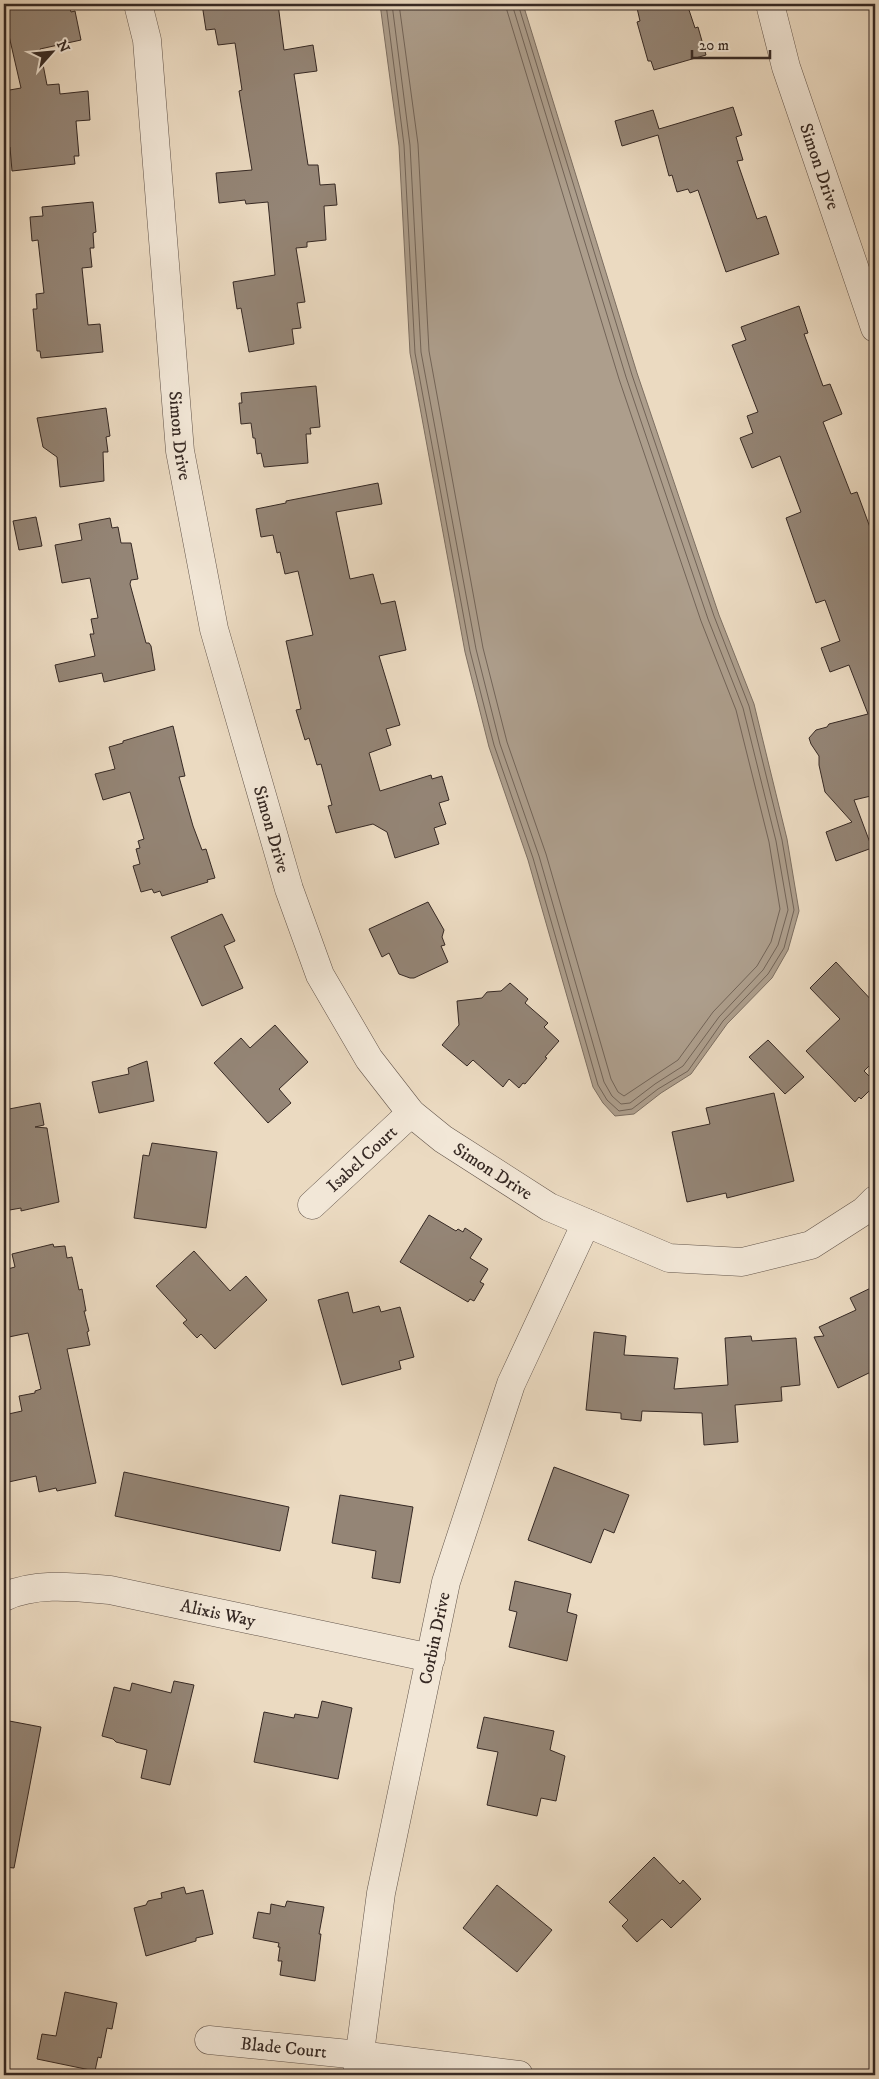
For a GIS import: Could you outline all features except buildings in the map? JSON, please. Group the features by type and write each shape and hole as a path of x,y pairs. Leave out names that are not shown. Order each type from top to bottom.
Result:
{"street":[{"name":"Simon Drive","path":"138,4 147,40 180,451 214,629 289,889 320,975 369,1059 411,1113 443,1139 549,1207 669,1258 742,1262 811,1245 864,1211 875,1200"},
{"name":"Simon Drive","path":"770,4 786,67 875,328"},
{"name":"Isabel Court","path":"312,1206 411,1113"},
{"name":"Corbin Drive","path":"358,2065 381,1893 446,1582 511,1384 586,1223"},
{"name":"Alixis Way","path":"4,1597 12,1593 61,1586 110,1590 431,1658"},
{"name":"Blade Court","path":"209,2040 358,2065 519,2075"}],"water":[{"path":"380,4 523,4 637,373 719,615 754,704 787,839 799,911 788,950 772,978 727,1024 691,1074 661,1093 634,1114 615,1116 603,1103 593,1087 528,860 489,747 465,652 410,353 399,146"}]}
